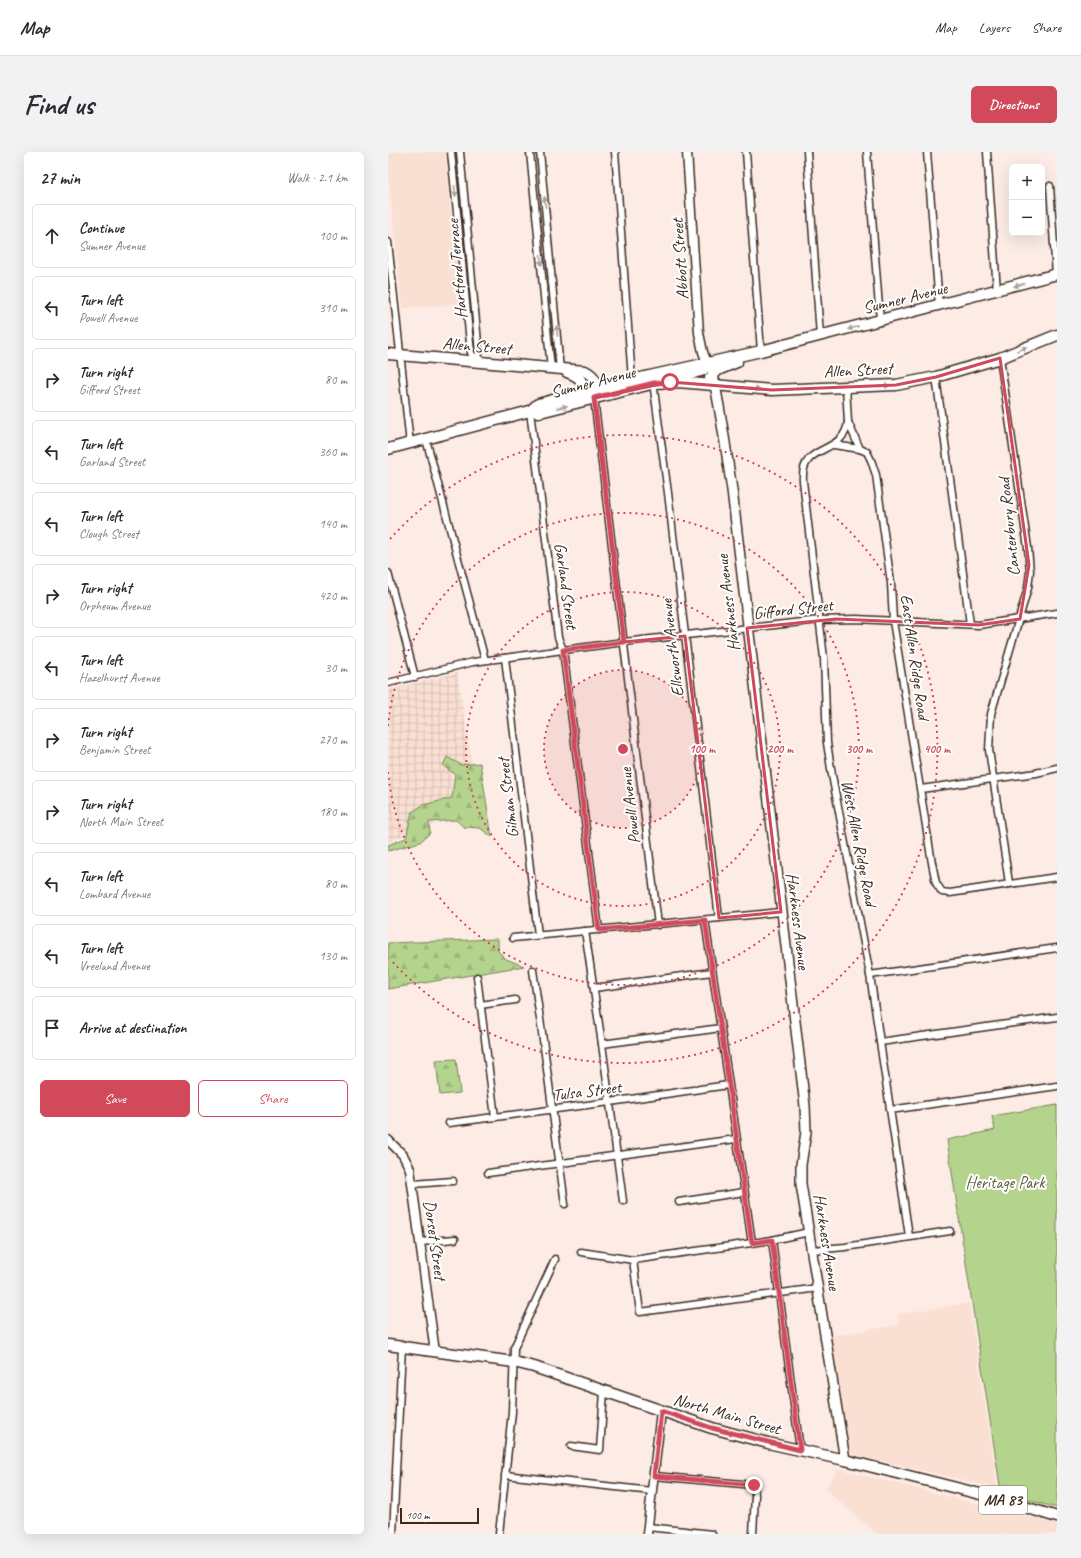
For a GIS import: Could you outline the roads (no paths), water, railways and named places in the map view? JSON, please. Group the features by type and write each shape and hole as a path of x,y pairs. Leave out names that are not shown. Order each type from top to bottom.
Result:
{"main road":[{"name":"Sumner Avenue","path":"388,449 530,412 540,412 594,398 707,363 761,351 997,291 1056,274"},
{"name":"Allen Street","path":"653,379 678,382 713,379 772,390 896,385 936,378 1000,358 1057,335"},
{"name":"Sumner Avenue","path":"713,379 724,366 745,360 761,351"},
{"name":"Allen Street","path":"388,354 587,372 594,378 597,388"},
{"name":"Harkness Avenue","path":"707,363 711,368 720,405 732,490 804,1106 806,1132 800,1171 845,1460"},
{"name":"Allen Street","path":"558,370 577,376 582,382 585,391 594,398"},
{"name":"Sumner Avenue","path":"530,412 538,404 585,391 632,379 653,379"},
{"path":"594,398 597,388"},
{"name":"North Main Street","path":"388,1345 514,1362 549,1371 716,1429 996,1498 1057,1517"}],"street":[{"name":"Hartford Terrace","path":"450,152 471,353 476,362"},
{"name":"Hartford Terrace","path":"460,152 479,353 476,362"},
{"path":"530,152 540,243 558,370"},
{"path":"540,152 549,243 558,370"},
{"path":"615,152 632,379"},
{"name":"Abbott Street","path":"687,152 699,333 707,363"},
{"path":"746,152 761,351"},
{"path":"807,152 820,336"},
{"path":"867,152 880,320"},
{"path":"927,152 939,305"},
{"path":"987,152 997,291"},
{"path":"1050,186 1056,274"},
{"path":"388,242 410,444"},
{"path":"540,243 549,243"},
{"name":"Canterbury Road","path":"1000,358 1029,565 1029,583 1020,619 991,714 989,750 1009,883"},
{"path":"936,378 970,624"},
{"name":"Ellsworth Avenue","path":"653,379 719,918"},
{"name":"East Allen Ridge Road","path":"846,387 848,422 860,449 868,454 875,471 891,583 894,621 936,883 940,890 950,893 1057,877"},
{"name":"Powell Avenue","path":"594,398 658,925"},
{"name":"Garland Street","path":"530,412 558,637 563,650 599,930"},
{"name":"West Allen Ridge Road","path":"848,422 843,437 834,445 812,455 806,462 803,472 824,658 827,743 870,976 909,1236"},
{"path":"426,439 485,660"},
{"path":"834,445 860,449"},
{"path":"388,573 415,676"},
{"name":"Gifford Street","path":"388,683 467,663 485,660 624,642 820,620 856,619 979,625 1057,613"},
{"name":"Gilman Street","path":"505,658 538,935"},
{"path":"921,789 1036,773 1057,768"},
{"path":"513,938 781,912"},
{"path":"705,920 752,1243"},
{"path":"585,931 623,1201"},
{"path":"870,976 1057,948"},
{"path":"533,970 565,1204"},
{"path":"594,988 712,972"},
{"path":"476,976 496,1117"},
{"path":"480,1005 515,1000"},
{"path":"880,1042 1057,1017"},
{"path":"602,1044 721,1028"},
{"name":"Tulsa Street","path":"449,1122 610,1102 728,1085"},
{"path":"890,1110 1057,1086"},
{"path":"488,1173 736,1139"},
{"name":"Dorset Street","path":"388,1140 406,1158 410,1169 435,1352"},
{"path":"413,1184 453,1181"},
{"path":"679,1202 744,1192"},
{"path":"812,1250 845,1247 909,1236 950,1231"},
{"path":"581,1252 611,1258 633,1260 772,1240 809,1232"},
{"path":"420,1242 455,1238"},
{"path":"772,1240 800,1450"},
{"path":"499,1534 512,1412 514,1348 555,1259"},
{"path":"633,1260 640,1312 818,1288"},
{"path":"393,1534 402,1347"},
{"path":"571,1446 600,1450 604,1391"},
{"path":"661,1411 648,1531 712,1534"},
{"path":"505,1475 652,1491"},
{"path":"654,1476 754,1485 755,1495 753,1534"}],"park label":[{"name":"Heritage Park","path":"1005,1182"}]}
